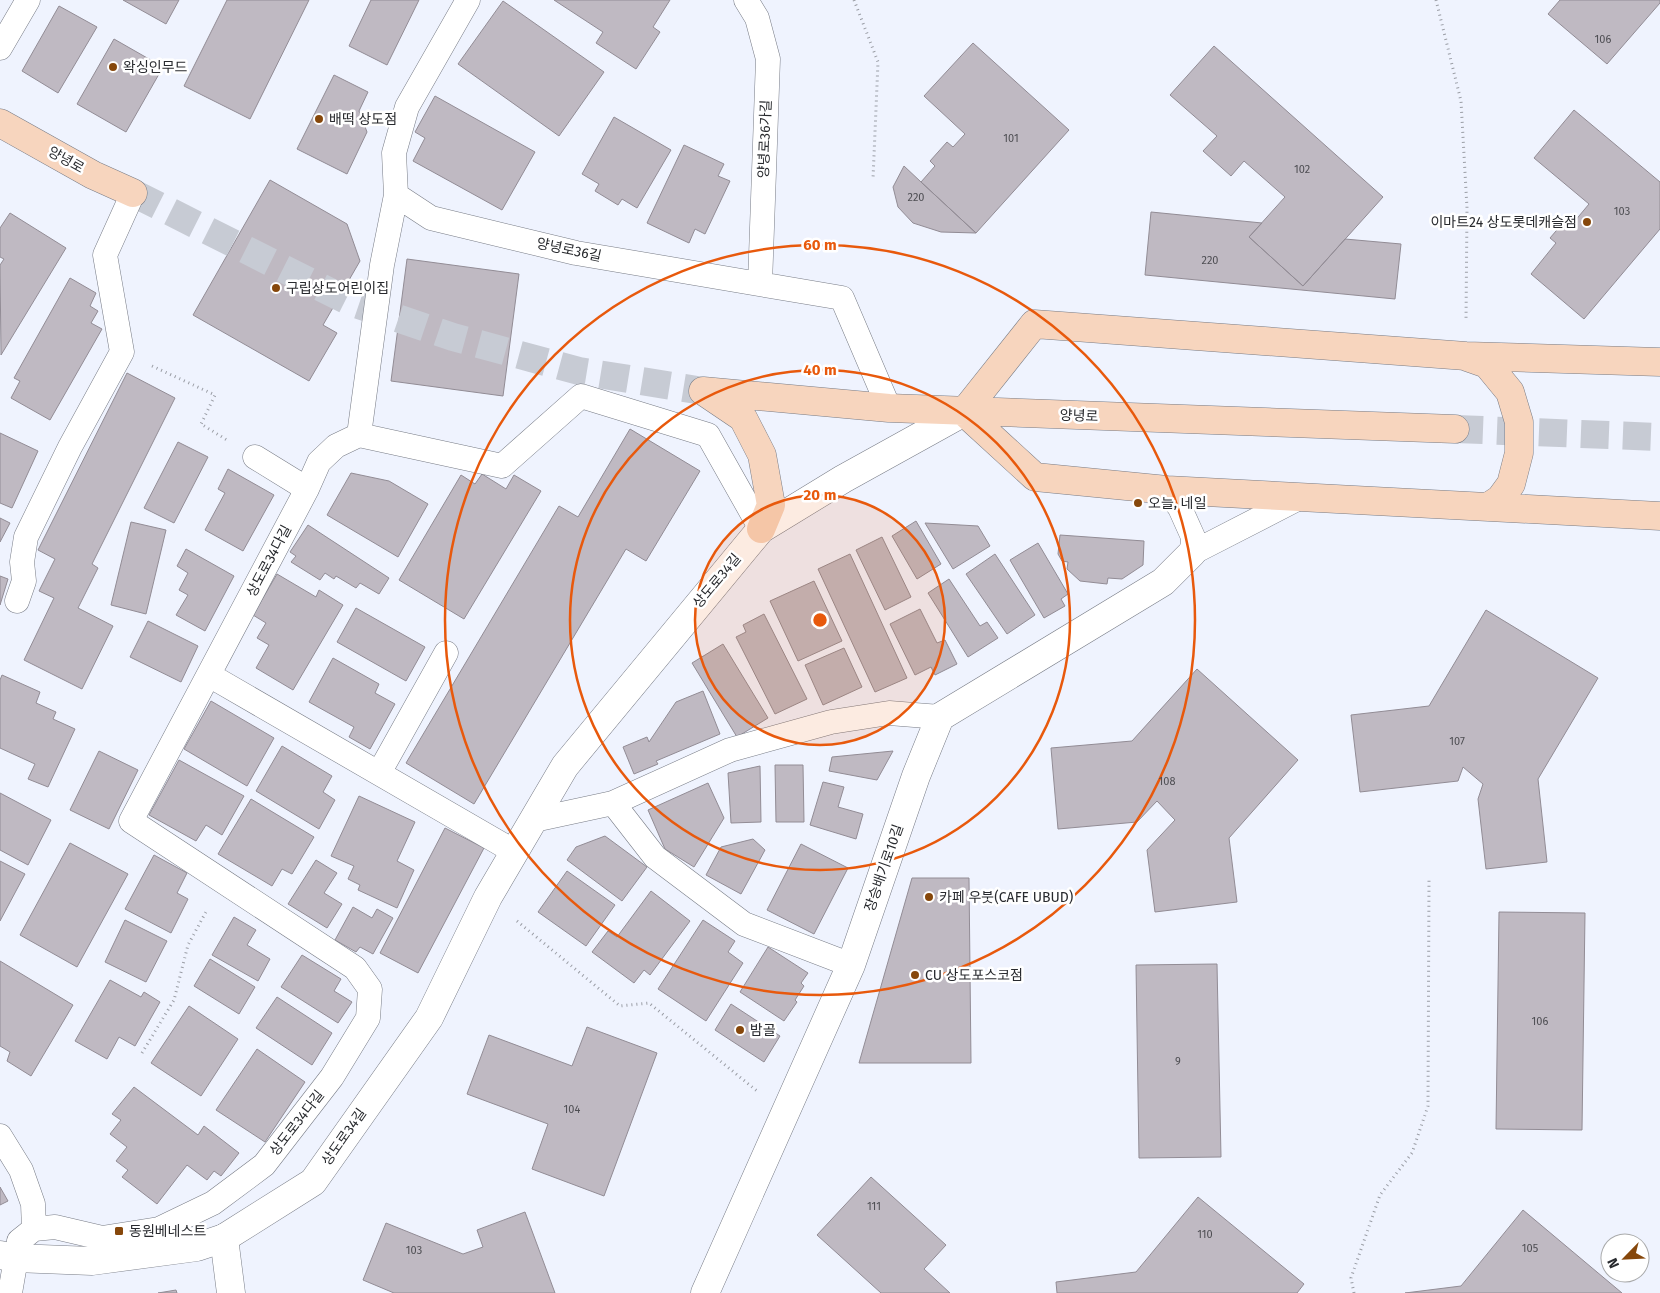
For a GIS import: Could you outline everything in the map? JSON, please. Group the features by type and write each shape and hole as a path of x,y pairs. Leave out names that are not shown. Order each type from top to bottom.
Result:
{"main road":[{"name":"양녕로","path":"0,123 93,175 134,193"},
{"path":"1660,362 1466,356 1034,324 964,412 1035,477 1167,490 1660,516"},
{"path":"1466,356 1488,364 1510,392 1519,422 1519,453 1511,484 1500,499 1488,507"},
{"name":"양녕로","path":"761,529 771,505 762,455 743,418 702,391 889,408 964,412 1456,428"}],"street":[{"name":"상도로34길","path":"8,1256 92,1261 197,1247 224,1238 313,1182 429,1018 488,897 564,766 761,529 843,479 964,412"},
{"path":"940,717 1163,582 1192,553"},
{"name":"장승배기로10길","path":"705,1293 851,965 916,776 940,717"},
{"path":"224,1238 231,1293"}],"lane":[{"path":"0,48 28,0"},
{"path":"468,0 407,107 394,153 396,196 382,265 359,435 502,466 581,396 708,435 761,529"},
{"name":"양녕로36가길","path":"746,0 757,18 768,59 760,284"},
{"path":"17,601 24,580 22,562 26,536 70,448 122,352 105,254 134,193"},
{"name":"양녕로36길","path":"396,196 431,218 576,253 842,298 889,408"},
{"name":"상도로34다길","path":"34,1229 55,1227 102,1238 159,1229 213,1203 264,1165 332,1077 368,1018 370,989 356,968 132,821 307,489 319,462 336,446 359,435"},
{"path":"255,457 307,489"},
{"path":"1167,490 1180,508 1193,537 1192,553"},
{"path":"1192,553 1301,497"},
{"path":"378,773 446,653"},
{"path":"209,675 515,852"},
{"path":"534,820 613,803 730,750 830,722 889,714 940,717"},
{"path":"613,803 655,857 744,924 851,965"},
{"path":"0,1136 21,1170 33,1204 34,1229 19,1241 8,1256 10,1293"}],"path":[{"path":"854,0 878,62 873,179"},
{"path":"1436,0 1462,101 1467,208 1466,356"},
{"path":"122,352 215,396 201,424"},
{"path":"1354,1293 1351,1278 1380,1195 1412,1153 1428,1106 1429,880"},
{"path":"142,1053 174,1000 188,946 222,881"},
{"path":"488,897 620,1006 649,1003 784,1113"}],"building":[{"path":"123,0 179,0 166,24"},
{"path":"227,0 309,0 250,119 184,86"},
{"path":"371,0 419,0 387,65 349,46"},
{"path":"554,0 670,0 653,27 660,32 636,69 596,43 603,32"},
{"path":"1560,0 1660,0 1660,3 1607,64 1548,14"},
{"path":"503,1 604,72 559,136 458,64"},
{"path":"59,6 97,27 58,93 22,71"},
{"path":"114,39 163,67 126,132 77,104"},
{"path":"973,43 1069,130 976,233 921,182 935,166 930,161 947,142 953,147 965,134 924,96"},
{"path":"1214,46 1383,197 1303,286 1249,237 1285,197 1244,161 1231,176 1203,151 1217,136 1170,95"},
{"path":"334,75 368,92 359,111 367,132 347,174 297,149"},
{"path":"435,96 535,152 502,210 413,161 425,138 415,132"},
{"path":"1574,110 1660,182 1660,229 1584,319 1531,274 1556,243 1550,238 1568,217 1574,222 1589,204 1534,158"},
{"path":"614,117 671,150 637,208 622,199 618,205 595,191 599,184 582,174"},
{"path":"684,145 724,164 718,176 730,181 705,234 695,229 689,243 647,223"},
{"path":"904,166 976,233 941,232 913,223 898,207 893,187"},
{"name":"구립상도어린이집","path":"270,180 347,224 360,261 323,325 337,333 309,381 193,315"},
{"path":"1151,212 1262,223 1249,237 1303,286 1345,239 1401,244 1395,299 1145,275"},
{"path":"10,213 66,248 1,355 0,265 4,259 0,257 0,228"},
{"path":"407,259 519,274 503,396 391,381"},
{"path":"70,278 96,293 90,306 98,311 91,323 102,329 50,420 11,398 20,381 14,378"},
{"path":"127,373 175,398 92,564 98,568 78,608 113,626 82,689 24,660 54,598 39,591 55,559 38,550"},
{"path":"630,429 700,471 646,561 626,549 474,804 406,763 559,506 578,517"},
{"path":"0,433 38,451 12,508 0,503"},
{"path":"178,442 208,457 174,523 144,508"},
{"path":"228,469 274,495 243,551 205,530 225,493 218,489"},
{"path":"351,473 389,481 428,504 398,557 327,515"},
{"path":"482,474 506,489 514,475 541,491 464,619 399,580 461,475 475,484"},
{"path":"0,518 10,523 0,542"},
{"path":"916,521 941,564 917,579 892,536"},
{"path":"131,522 166,530 146,614 111,605"},
{"path":"925,523 978,526 990,546 953,569"},
{"path":"308,525 389,578 379,594 360,583 356,588 336,576 334,579 325,573 320,580 291,562 296,556 290,552"},
{"path":"1060,535 1144,541 1143,565 1122,579 1108,578 1107,584 1080,581 1067,569 1068,562 1062,561 1058,554"},
{"path":"882,537 911,597 885,610 856,550"},
{"path":"1038,543 1068,594 1061,599 1065,606 1044,618 1010,560"},
{"path":"186,549 234,576 205,631 176,615 188,595 179,590 188,573 177,566"},
{"path":"850,554 907,678 875,692 818,569"},
{"path":"995,554 1035,615 1007,634 966,574"},
{"path":"277,574 316,597 319,590 343,605 293,690 256,668 269,645 257,638 266,623 253,615"},
{"path":"0,576 8,579 0,605"},
{"path":"949,579 980,626 987,622 998,638 968,657 928,593"},
{"path":"814,581 842,641 798,661 770,601"},
{"path":"356,608 425,647 406,681 337,642"},
{"path":"920,609 937,643 945,640 957,664 935,675 931,667 915,675 890,624"},
{"path":"1486,610 1598,678 1538,779 1547,862 1486,869 1478,799 1483,784 1463,767 1458,781 1360,792 1351,715 1429,706"},
{"path":"764,614 807,699 775,714 736,637 746,632 743,625"},
{"path":"148,621 198,646 181,682 130,657"},
{"path":"723,644 768,718 737,737 692,663"},
{"path":"844,648 862,687 823,705 805,665"},
{"path":"333,658 379,684 375,693 395,704 370,749 349,737 354,727 309,702"},
{"path":"1197,669 1298,760 1229,838 1237,902 1155,912 1147,850 1175,820 1157,801 1137,822 1058,829 1051,748 1132,741"},
{"path":"2,675 40,692 36,703 56,712 53,719 75,729 48,787 28,779 35,764 0,748 0,680"},
{"path":"703,691 720,734 656,761 658,764 634,774 623,747 647,737 649,742 676,702"},
{"path":"211,701 274,738 247,786 184,749"},
{"path":"282,746 332,776 323,792 335,800 319,829 256,791"},
{"path":"99,751 138,770 109,829 70,810"},
{"path":"893,751 877,780 829,771 832,757"},
{"path":"179,760 244,796 222,835 206,825 196,841 149,815"},
{"path":"775,765 803,765 804,822 776,822"},
{"path":"760,766 761,822 731,823 728,773"},
{"path":"823,782 844,787 838,807 863,814 856,839 810,825"},
{"path":"708,783 724,818 694,867 665,849 648,810"},
{"path":"0,793 51,820 28,865 0,850"},
{"path":"359,796 415,822 397,861 414,870 397,908 358,890 360,885 348,879 354,866 331,856"},
{"path":"251,799 314,837 292,874 282,869 272,886 218,854"},
{"path":"445,828 484,848 418,973 380,953"},
{"path":"605,836 647,867 622,901 567,860 576,847"},
{"path":"753,839 765,850 741,894 706,875 721,847"},
{"path":"70,843 128,874 77,967 20,935"},
{"path":"801,844 848,868 814,934 767,910"},
{"path":"154,855 187,873 177,893 188,899 171,933 125,909"},
{"path":"316,860 337,873 324,893 342,904 327,928 288,904"},
{"path":"0,861 25,874 0,921"},
{"path":"567,871 615,905 586,946 538,912"},
{"path":"912,878 969,878 971,1063 859,1063"},
{"path":"651,891 690,921 650,975 644,970 634,983 592,952 608,931 617,937"},
{"path":"353,907 372,918 377,909 393,918 373,954 360,947 356,952 335,940"},
{"path":"1499,912 1585,913 1582,1130 1496,1129"},
{"path":"234,917 256,930 247,945 270,959 258,981 212,955"},
{"path":"125,920 167,941 146,982 105,962"},
{"path":"703,920 735,941 728,952 743,963 706,1021 658,989"},
{"path":"768,947 808,973 801,983 804,986 795,1000 797,1002 784,1021 740,992"},
{"path":"302,955 341,979 334,991 352,1002 338,1023 281,987"},
{"path":"210,959 255,987 239,1014 194,986"},
{"path":"0,961 73,1005 31,1076 7,1061 10,1052 0,1046"},
{"path":"1217,964 1221,1157 1139,1158 1136,965"},
{"path":"110,980 141,997 144,992 160,1002 135,1046 119,1037 107,1059 75,1041"},
{"path":"277,997 332,1033 312,1065 256,1028"},
{"path":"731,1004 780,1036 764,1062 715,1030"},
{"path":"189,1006 238,1039 201,1096 151,1063"},
{"path":"587,1027 657,1053 604,1196 532,1169 548,1124 467,1094 489,1035 572,1066"},
{"path":"257,1049 305,1082 265,1142 216,1110"},
{"path":"134,1087 198,1135 204,1126 239,1153 221,1176 214,1171 207,1180 187,1165 157,1204 122,1177 128,1170 116,1161 127,1147 110,1134 121,1120 112,1114"},
{"path":"871,1177 946,1245 924,1269 950,1293 881,1293 817,1235"},
{"path":"0,1187 8,1201 0,1205"},
{"path":"1198,1197 1304,1284 1297,1293 1057,1293 1056,1282 1136,1272"},
{"path":"1523,1210 1600,1275 1600,1283 1610,1283 1622,1293 1405,1293 1461,1286"},
{"path":"525,1212 555,1293 394,1293 363,1280 386,1223 463,1254 483,1247 477,1230"},
{"path":"176,1290 177,1293 158,1293"}],"tunnel":[{"path":"133,193 350,302 453,337 579,371 703,391"},
{"path":"1455,429 1660,437"}],"place":[{"name":"왁싱인무드","path":"113,67"},
{"name":"배떡 상도점","path":"319,119"},
{"name":"이마트24 상도롯데캐슬점","path":"1587,222"},
{"name":"구립상도어린이집","path":"276,288"},
{"name":"오늘, 네일","path":"1138,503"},
{"name":"카페 우붓(CAFE UBUD)","path":"929,897"},
{"name":"CU 상도포스코점","path":"915,975"},
{"name":"밤골","path":"740,1030"},
{"name":"동원베네스트","path":"119,1231"}]}
